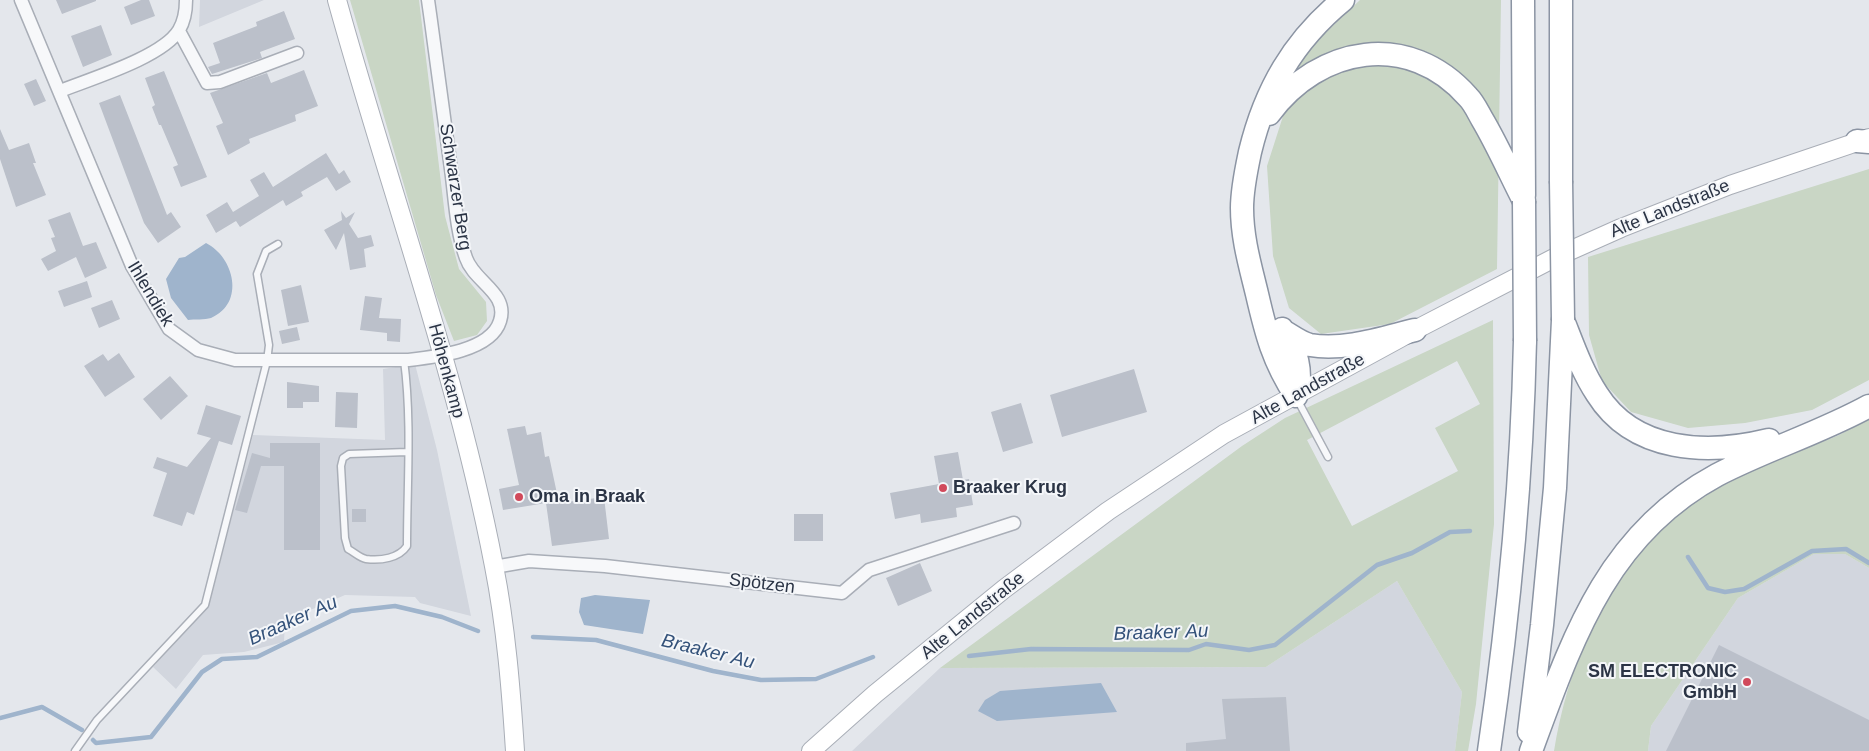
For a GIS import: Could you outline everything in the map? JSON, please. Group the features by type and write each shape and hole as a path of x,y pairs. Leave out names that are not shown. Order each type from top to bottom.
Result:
{"highway":[{"path":"1296,396 1273,356 1263,326 1244,242 1242,208 1244,180 1262,108 1290,57 1318,23 1343,0"},
{"path":"1489,751 1500,676 1519,486 1525,341 1523,0"},
{"path":"1526,751 1542,625 1555,488 1562,320 1561,0"},
{"path":"1254,135 1282,97 1299,81 1318,68 1362,54 1394,55 1430,66 1468,97 1492,136 1524,201"},
{"path":"1257,293 1285,332 1300,371 1300,382 1296,396"},
{"path":"1562,320 1597,394 1610,412 1626,427 1648,438 1672,445 1700,448 1746,446 1833,425"},
{"path":"1285,332 1308,344 1326,346 1362,343 1415,330"},
{"path":"1531,751 1560,674 1597,593 1620,558 1647,527 1673,503 1716,476 1761,453 1833,425 1869,406"}],"main road":[{"name":"Höhenkamp","path":"337,0 442,354 494,567 506,646 515,751"},
{"name":"Alte Landstraße","path":"811,751 875,694 1004,589 1108,512 1224,434 1415,330 1558,256 1621,228 1730,185 1865,140"}],"street":[{"name":"Ihlendiek","path":"21,0 132,266 169,329 198,350 235,360 404,360 442,354"},
{"path":"60,91 152,54 179,31 186,13 186,0"},
{"name":"Schwarzer Berg","path":"428,0 458,219 466,258 475,275 489,286 501,303 501,320 490,339 442,354"},
{"path":"179,31 207,83 220,82 297,53"},
{"name":"Spötzen","path":"494,567 529,561 606,566 842,593 869,570 1014,523"}],"lane":[{"path":"75,751 97,720 205,605 267,361 269,345 257,274 266,251 278,244"},
{"path":"404,360 406,381 407,452 407,546 402,552 387,558 364,559 348,549 345,538 341,466 343,458 349,454 407,452"},
{"path":"1296,396 1328,457"}],"shaded area":[{"path":"200,0 264,0 199,27"},
{"path":"415,364 437,450 471,616 420,603 415,597 345,595 285,621 284,642 244,652 203,655 176,689 153,667 209,605 253,435 385,440 383,369"},
{"path":"1814,554 1845,554 1869,568 1869,751 1648,751 1651,726 1738,598"},
{"path":"1397,581 1462,692 1455,751 852,751 940,668 1266,667"}],"green space":[{"path":"350,0 419,0 445,216 459,269 486,302 487,321 477,335 454,341 436,295"},
{"path":"1360,0 1501,0 1497,269 1390,324 1321,334 1289,308 1273,256 1267,166 1303,54"},
{"path":"1869,169 1869,380 1812,410 1745,423 1688,428 1631,412 1602,381 1589,335 1588,257"},
{"path":"1493,320 1494,524 1476,704 1468,751 1455,751 1462,692 1397,581 1266,667 940,668 1242,446 1285,418","holes":["1457,361 1480,404 1435,428 1458,471 1352,526 1307,440"]},
{"path":"1869,419 1869,568 1845,554 1814,554 1738,598 1651,726 1648,751 1554,751 1567,692 1588,635 1601,608 1617,582 1634,557 1654,534 1685,508 1747,470 1837,436"}],"water":[{"path":"206,243 224,259 232,280 232,291 229,302 222,311 211,318 188,320 171,298 166,279 179,258 185,257"},
{"path":"595,595 650,600 643,634 584,625 579,612 581,598"},
{"path":"1101,683 1117,712 997,721 978,711 985,700 1000,691"}],"building":[{"path":"56,0 96,0 96,1 62,14"},
{"path":"141,0 149,0 155,16 131,25 124,7"},
{"path":"284,11 295,39 260,52 262,58 212,74 208,67 220,63 213,43 257,26 256,22"},
{"path":"101,25 112,55 83,67 71,36"},
{"path":"304,70 318,106 295,115 296,121 249,139 250,143 228,155 216,126 223,123 210,93 267,73 271,83"},
{"path":"164,71 207,177 181,187 173,167 178,165 152,107 155,105 145,78"},
{"path":"36,79 46,101 34,106 24,84"},
{"path":"120,95 167,215 171,212 181,227 158,243 144,223 99,103"},
{"path":"0,129 9,150 29,143 36,163 33,163 46,195 16,207 0,159"},
{"path":"326,153 339,174 344,170 351,182 336,191 327,177 301,192 303,196 286,206 283,200 240,227 236,221 216,233 206,215 227,202 233,212 259,196 250,180 264,172 273,187"},
{"path":"341,211 346,218 355,212 349,224 358,238 371,235 374,246 364,249 366,267 350,270 344,233 336,250 324,230 342,220"},
{"path":"70,212 83,246 96,242 107,268 85,278 76,257 48,271 41,259 56,251 51,238 55,237 48,220"},
{"path":"87,281 92,297 64,307 58,291"},
{"path":"301,285 309,322 288,326 281,290"},
{"path":"365,296 382,298 379,318 401,319 400,342 387,341 387,333 360,330"},
{"path":"112,300 120,319 99,328 91,308"},
{"path":"297,327 300,340 282,344 279,331"},
{"path":"119,353 135,377 105,397 84,366 103,354 108,361"},
{"path":"1134,369 1147,412 1062,437 1050,395"},
{"path":"170,376 188,396 161,420 143,399"},
{"path":"287,382 319,386 319,402 303,402 303,408 287,408"},
{"path":"336,392 358,393 357,428 335,427"},
{"path":"1021,403 1033,443 1003,452 991,412"},
{"path":"206,405 241,416 232,445 219,441 194,515 187,512 182,526 153,516 167,473 153,468 157,457 187,467 211,438 197,434"},
{"path":"525,426 527,435 541,432 545,457 549,456 559,503 604,497 609,539 552,546 546,503 503,510 499,489 519,485 507,429"},
{"path":"270,443 320,443 320,550 284,550 284,466 261,466 247,513 235,510 252,453 270,458"},
{"name":"Braaker Krug","path":"958,452 963,480 969,479 973,505 956,508 957,517 921,523 920,514 895,519 890,493 939,484 934,456"},
{"path":"352,509 366,509 366,522 352,522"},
{"path":"794,514 823,514 823,541 794,541"},
{"path":"920,563 932,591 898,606 886,578"},
{"name":"SM ELECTRONIC GmbH","path":"1719,645 1869,720 1869,751 1666,751"},
{"path":"1286,697 1290,751 1186,751 1186,743 1226,739 1222,699"}],"waterway":[{"name":"Braaker Au","path":"969,656 1031,649 1189,650 1206,644 1249,650 1275,645 1377,565 1412,553 1450,532 1470,531"},
{"name":"Braaker Au","path":"1688,557 1708,588 1725,592 1744,589 1812,551 1846,549 1869,563"},
{"name":"Braaker Au","path":"93,740 96,743 151,737 202,672 222,659 257,657 351,611 395,606 442,617 478,631"},
{"name":"Braaker Au","path":"533,637 596,640 713,671 761,680 816,679 873,657"},
{"name":"Braaker Au","path":"0,718 42,707 82,730"}],"place":[{"name":"Braaker Krug","path":"943,488"},
{"name":"Oma in Braak","path":"519,497"},
{"name":"SM ELECTRONIC GmbH","path":"1747,682"}]}
